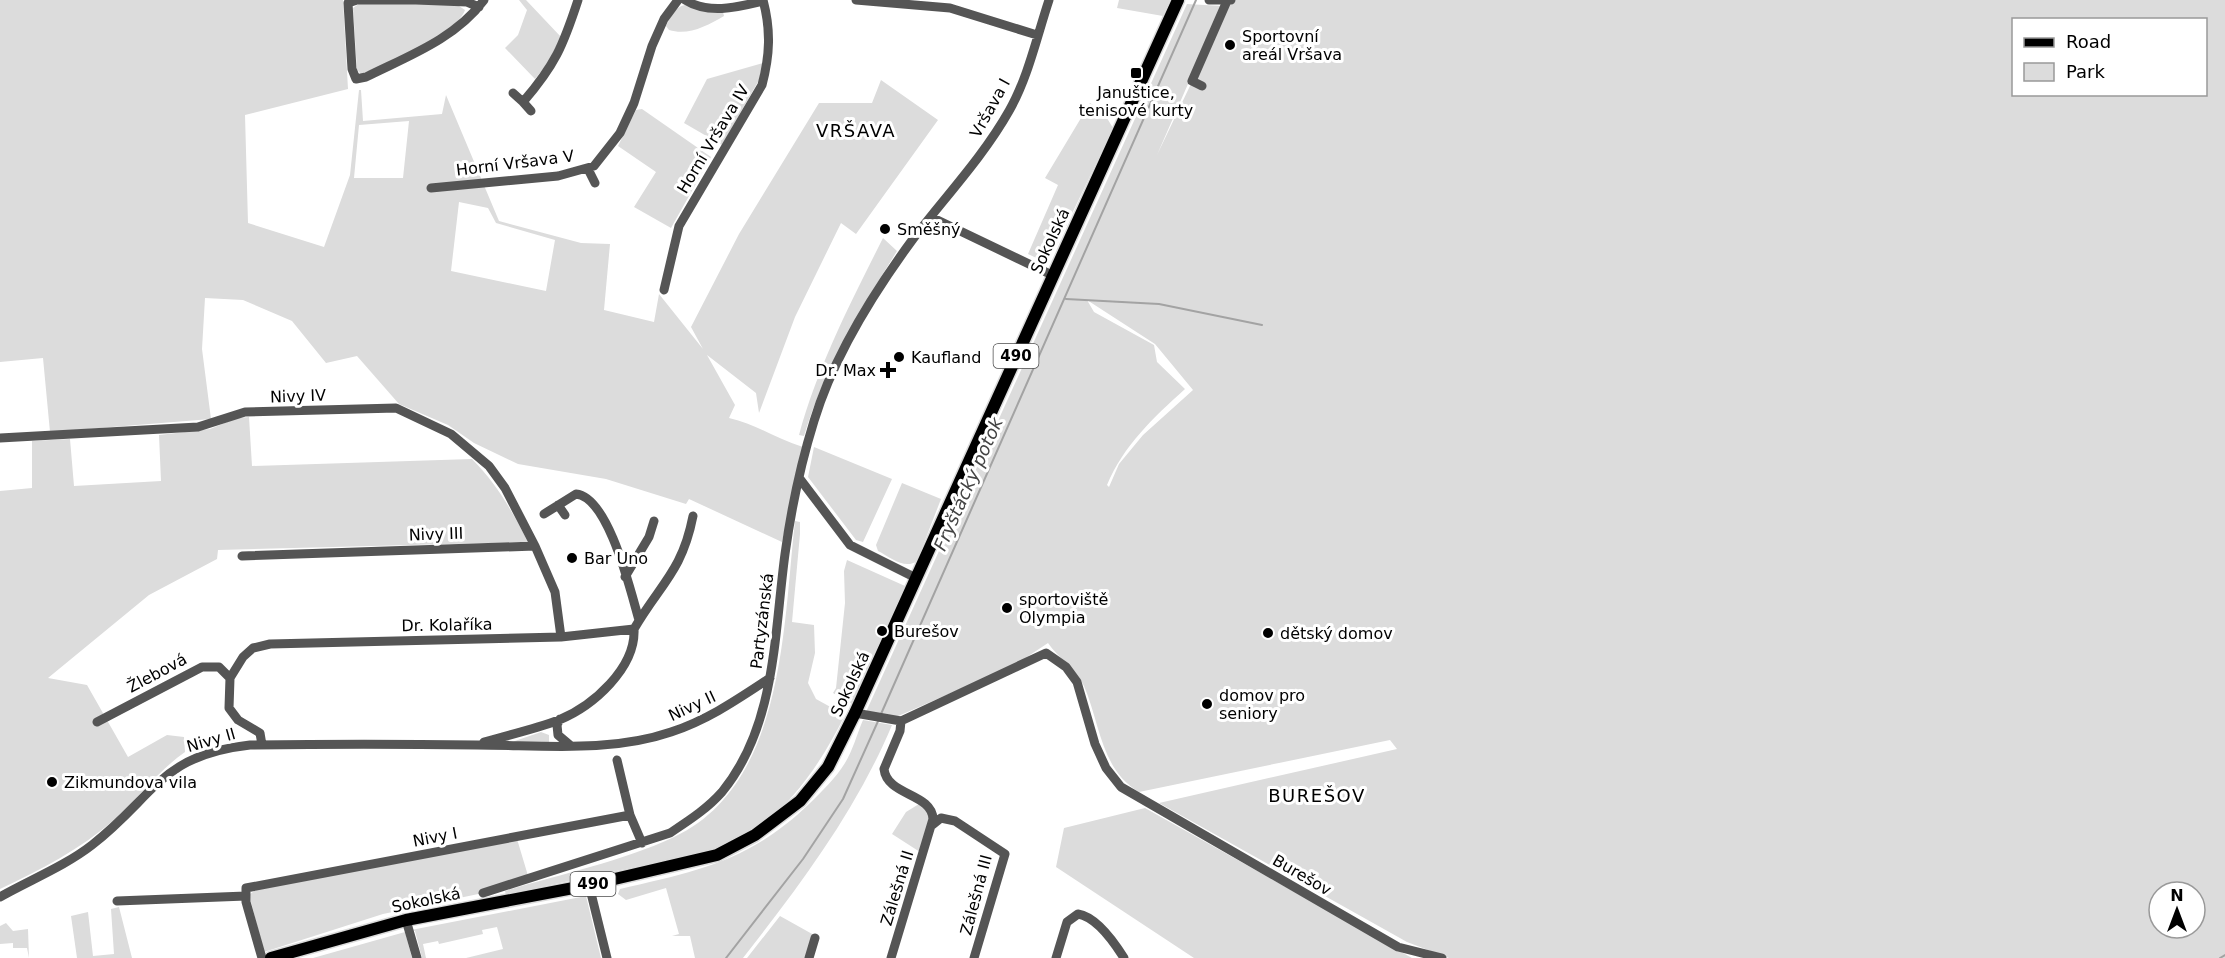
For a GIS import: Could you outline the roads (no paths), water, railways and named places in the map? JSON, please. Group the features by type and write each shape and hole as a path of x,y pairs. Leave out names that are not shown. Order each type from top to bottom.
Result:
{"main road":[{"name":"Sokolská","path":"271,958 406,920 589,885 704,859 755,835 789,811 820,777 860,715 916,578 1178,0"}],"street":[{"path":"357,0 482,3 457,28 435,42 358,79 352,69 348,3 357,0"},
{"path":"523,102 564,45 578,0"},
{"name":"Horní Vršava V","path":"431,188 558,176 588,169 598,162 621,133 634,103 652,46 664,19 678,0"},
{"path":"685,0 697,6 721,9 763,0"},
{"name":"Horní Vršava IV","path":"664,290 679,226 762,85 768,65 770,40 763,0"},
{"path":"856,0 950,4 1037,34"},
{"name":"Vršava I","path":"931,217 982,152 1010,110 1018,93 1049,0"},
{"path":"1202,86 1192,81 1229,1 1209,0"},
{"path":"513,93 531,111"},
{"path":"588,169 595,183"},
{"path":"931,217 1052,274"},
{"name":"Partyzánská","path":"483,893 670,833 693,818 722,792 744,757 760,720 770,678 785,551 800,479 822,396 843,352 898,263 931,217"},
{"name":"Nivy IV","path":"0,438 198,427 245,412 399,409 451,434 489,466 505,488 535,546"},
{"path":"800,479 850,545 916,578"},
{"path":"544,514 576,494 587,497 591,501 614,538 637,625"},
{"path":"558,505 565,515"},
{"path":"637,625 678,566 688,541 693,516"},
{"path":"626,577 649,537 654,521"},
{"path":"535,546 555,592 561,637"},
{"name":"Nivy III","path":"242,556 535,546"},
{"name":"Nivy II","path":"476,745 560,719 576,710 616,677 633,649 637,625"},
{"name":"Dr. Kolaříka","path":"230,678 243,657 253,648 270,644 561,637 637,625"},
{"name":"Burešov","path":"897,721 1046,652 1066,667 1077,681 1095,744 1106,768 1121,787 1398,947 1442,958"},
{"name":"Žlebová","path":"97,722 202,667 219,667 230,678"},
{"path":"230,678 230,708 238,720 260,733 262,745"},
{"name":"Nivy II","path":"0,897 91,846 156,783 180,765 221,749 262,745 571,746 627,742 669,733 723,709 770,678"},
{"path":"860,715 897,721 900,731 885,766 885,776 890,782 927,806 932,813 931,826"},
{"path":"560,719 557,725 558,735 571,746"},
{"path":"617,760 630,815 642,843"},
{"name":"Nivy I","path":"117,901 246,892 630,815"},
{"name":"Zálešná III","path":"931,826 941,818 951,819 1005,854 974,958"},
{"name":"Zálešná II","path":"891,958 931,826"},
{"path":"589,885 607,958"},
{"path":"246,892 262,958"},
{"path":"1056,958 1067,922 1078,914 1086,917 1110,938 1124,958"},
{"path":"406,920 417,958"},
{"path":"809,958 815,938"}],"waterway":[{"name":"Fryštácký potok","path":"881,714 1196,0"},
{"path":"1066,299 1159,304 1262,325"},
{"name":"Fryštácký potok","path":"726,958 803,859 843,799 879,719"},
{"path":"2220,958 2225,955"}],"place":[{"name":"Sportovní areál Vršava","path":"1230,45"},
{"name":"Januštice, tenisové kurty","path":"1136,73"},
{"name":"Směšný","path":"885,229"},
{"name":"Kaufland","path":"899,357"},
{"name":"Dr. Max","path":"888,370"},
{"name":"Bar Uno","path":"572,558"},
{"name":"sportoviště Olympia","path":"1007,608"},
{"name":"Burešov","path":"882,631"},
{"name":"dětský domov","path":"1268,633"},
{"name":"domov pro seniory","path":"1207,704"},
{"name":"Zikmundova vila","path":"52,782"}],"district":[{"name":"VRŠAVA","path":"856,130"},
{"name":"BUREŠOV","path":"1317,795"}]}
